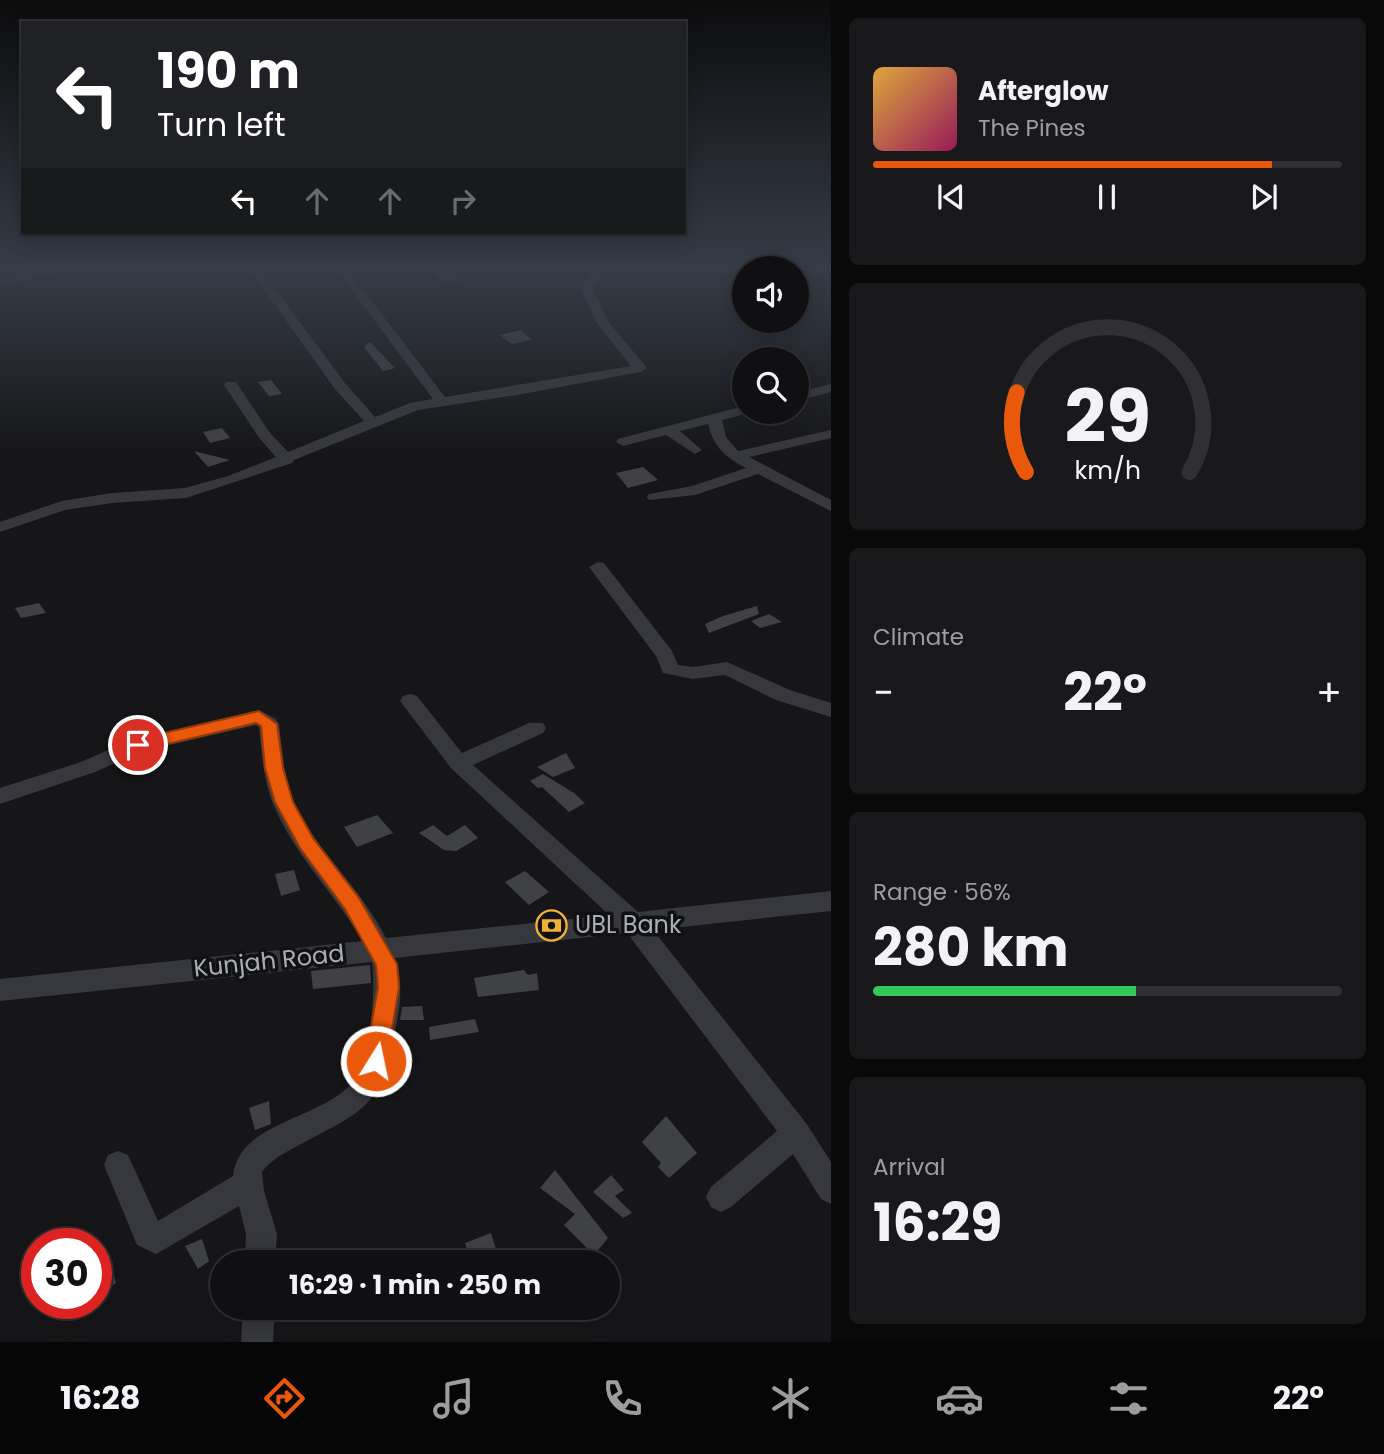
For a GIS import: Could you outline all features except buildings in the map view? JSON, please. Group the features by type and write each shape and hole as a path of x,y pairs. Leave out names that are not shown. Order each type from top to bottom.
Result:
{"street":[{"path":"298,329 340,386 373,423"},
{"path":"387,329 441,401"},
{"path":"0,527 62,506 112,498 186,493 287,460 415,406 517,391 640,368 608,329"},
{"path":"232,385 265,436 287,460"},
{"path":"809,394 831,388"},
{"path":"623,442 732,413"},
{"path":"714,417 719,438 735,456 831,506"},
{"path":"667,429 695,450"},
{"path":"735,456 831,434"},
{"path":"655,497 695,490 757,469"},
{"path":"598,567 665,656 670,668 679,673 693,673 727,668 783,695 831,710"},
{"path":"410,701 458,763 632,921 796,1133 831,1189"},
{"path":"0,796 88,767 138,745 259,716 269,724 274,768 284,802 306,843 352,904 379,949 387,964 389,987 376,1061 362,1093 337,1110 262,1151 249,1165 247,1184 261,1232 260,1250"},
{"path":"458,763 536,727"},
{"name":"Kunjah Road","path":"0,990 831,901"},
{"path":"721,1197 796,1133"},
{"path":"118,1165 148,1234 156,1239 247,1184"},
{"path":"257,1342 258,1320"}],"place":[{"name":"UBL Bank","path":"552,925"}],"route":[{"path":"138,745 259,716 269,724 274,768 284,802 306,843 352,904 387,964 389,987 376,1061"}]}
